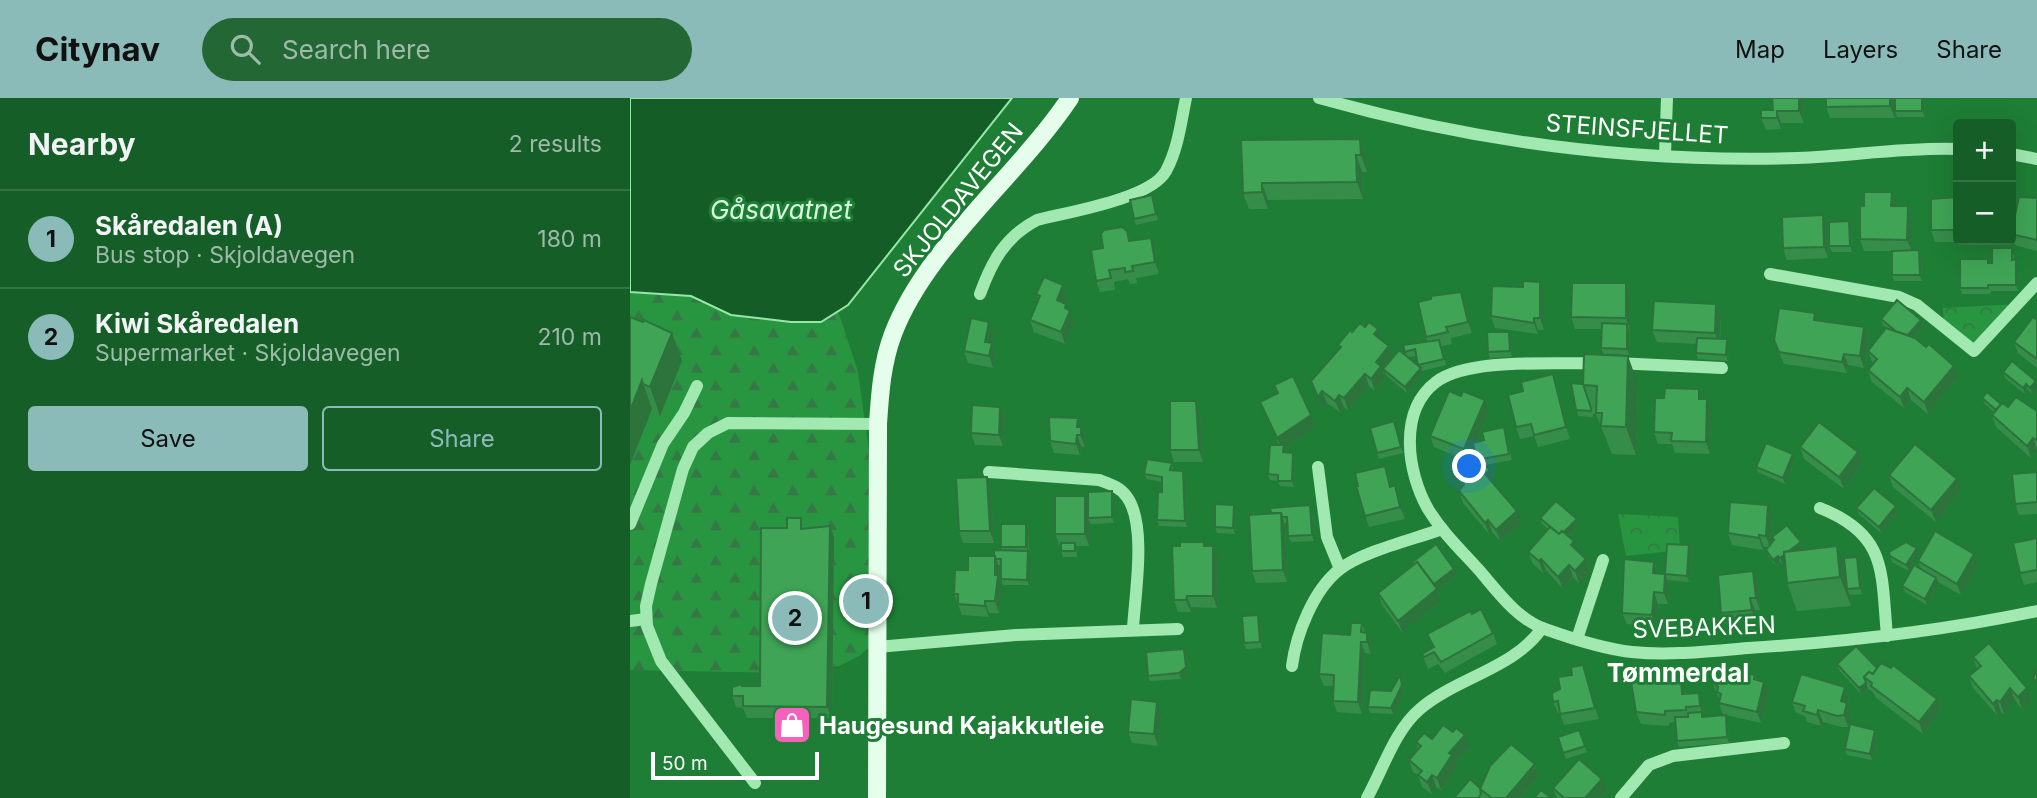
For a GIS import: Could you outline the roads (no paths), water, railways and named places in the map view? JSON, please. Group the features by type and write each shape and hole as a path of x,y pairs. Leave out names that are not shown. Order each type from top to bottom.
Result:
{"main road":[{"name":"SKJOLDAVEGEN","path":"877,798 878,424 885,363 893,334 921,281 1070,98"}],"street":[{"path":"980,294 992,262 1009,240 1024,228 1037,220 1128,196 1149,187 1165,174 1174,152 1186,98"},
{"name":"STEINSFJELLET","path":"1319,98 1388,117 1480,136 1562,148 1797,158 1953,149"},
{"path":"1665,154 1667,98"},
{"path":"2016,155 2037,159"},
{"path":"1770,274 1899,297 1917,305 1974,351 2037,283"},
{"name":"SVEBAKKEN","path":"1722,368 1631,362 1484,367 1455,372 1436,382 1421,398 1412,421 1410,444 1423,496 1442,529 1506,603 1542,628 1633,652 1676,653 1886,636 2037,611"},
{"path":"630,524 663,444 684,413 697,386"},
{"path":"755,783 661,661 651,641 646,619 651,584 682,470 693,447 708,433 727,423 748,421 878,424"},
{"path":"1318,467 1327,537 1340,569"},
{"path":"989,472 1099,480 1114,485 1126,495 1134,510 1138,531 1133,628"},
{"path":"1821,508 1845,518 1870,540 1879,565 1886,636"},
{"path":"1292,666 1294,648 1314,603 1340,569 1442,529"},
{"path":"1577,639 1603,560"},
{"path":"630,621 646,619"},
{"path":"877,647 1133,628 1178,629"},
{"path":"1367,798 1403,729 1417,711 1436,696 1531,644 1542,628"},
{"path":"1621,798 1649,765 1673,757 1784,743"}],"water":[{"name":"Gåsavatnet","path":"630,98 1012,98 848,305 821,322 791,322 731,315 691,296 630,292"}],"place":[{"name":"Skåredalen (A)","path":"866,601"},
{"name":"Kiwi Skåredalen","path":"795,618"},
{"name":"Haugesund Kajakkutleie","path":"792,725"}],"district":[{"name":"Tømmerdal","path":"1678,672"}]}
